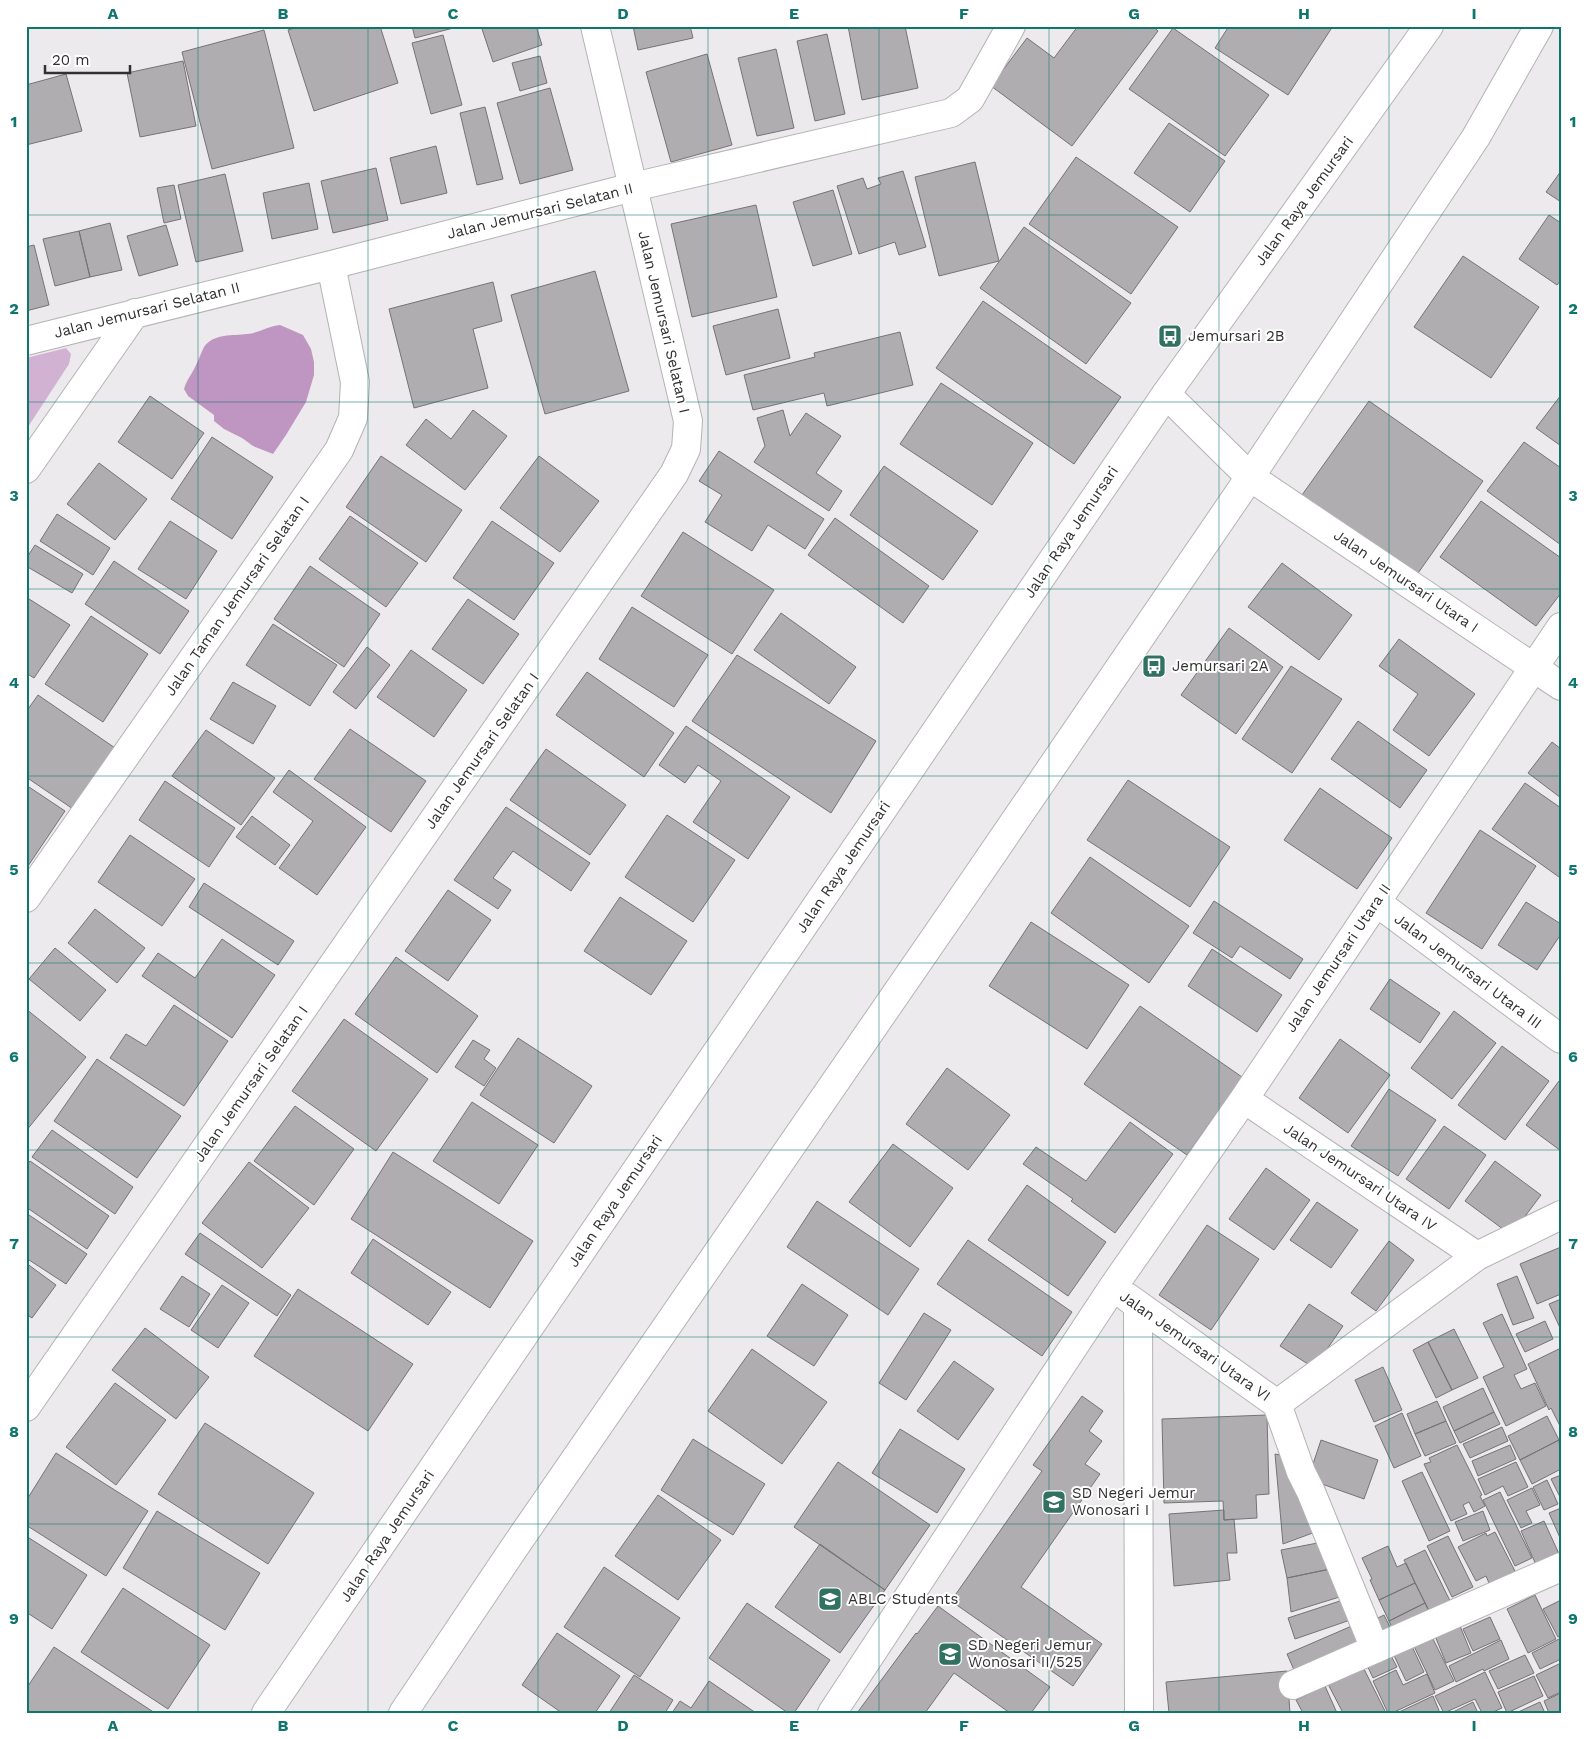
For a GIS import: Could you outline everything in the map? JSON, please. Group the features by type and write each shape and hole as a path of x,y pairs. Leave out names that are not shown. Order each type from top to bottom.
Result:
{"street":[{"name":"Jalan Jemursari Selatan I","path":"26,1407 674,474 686,449 688,420 595,26"},
{"name":"Jalan Jemursari Selatan II","path":"26,340 331,265 632,186 951,113 970,98 1011,26"},
{"name":"Jalan Raya Jemursari","path":"266,1713 1166,394 1429,26"},
{"path":"403,1713 514,1548 964,897 1241,468 1476,137 1538,26"},
{"name":"Jalan Taman Jemursari Selatan I","path":"26,898 339,450 353,418 355,382 331,265"},
{"path":"26,469 135,314"},
{"name":"Jalan Jemursari Utara I","path":"1166,394 1241,468 1561,686"},
{"name":"Jalan Jemursari Utara II","path":"832,1713 1113,1287 1244,1099 1561,627"},
{"name":"Jalan Jemursari Utara III","path":"1376,902 1561,1039"},
{"name":"Jalan Jemursari Utara IV","path":"1244,1099 1477,1256"},
{"path":"1375,1649 1301,1472 1277,1404 1477,1256 1561,1215"},
{"name":"Jalan Jemursari Utara VI","path":"1113,1287 1277,1404"},
{"path":"1138,1305 1139,1713"},
{"path":"1293,1685 1561,1567"}],"shaded area":[{"path":"280,325 303,335 311,349 314,375 306,402 273,454 253,446 224,429 214,421 214,415 188,396 184,389 204,347 213,339 251,333"},
{"path":"66,348 71,354 69,364 26,430 26,358"}],"building":[{"path":"301,26 380,26 398,83 314,111 288,30"},
{"path":"412,26 461,26 415,38"},
{"path":"481,26 536,26 542,45 493,62"},
{"path":"633,26 690,26 693,38 638,50"},
{"path":"848,26 905,26 918,88 862,100"},
{"path":"1078,26 1153,26 1158,31 1072,146 991,86 1027,38 1054,58"},
{"path":"1229,26 1333,26 1288,95 1215,48"},
{"path":"1173,28 1269,95 1225,156 1129,89"},
{"path":"264,30 294,148 212,169 182,52"},
{"path":"827,34 845,114 815,121 797,41"},
{"path":"443,35 462,105 431,114 412,43"},
{"path":"776,49 794,128 757,136 738,58"},
{"path":"707,54 732,145 671,162 646,72"},
{"path":"540,56 547,83 520,91 512,63"},
{"path":"183,61 196,126 140,137 127,73"},
{"path":"66,74 82,131 26,145 26,85"},
{"path":"550,88 573,170 520,184 497,103"},
{"path":"485,107 503,179 477,185 460,113"},
{"path":"1169,123 1225,161 1190,212 1134,173"},
{"path":"436,146 447,193 401,204 390,158"},
{"path":"1076,157 1178,227 1131,294 1029,224"},
{"path":"975,162 999,261 939,276 915,177"},
{"path":"376,168 388,220 333,233 321,181"},
{"path":"903,171 926,247 899,255 895,242 859,254 837,186 863,178 867,189 881,184 878,178"},
{"path":"1561,171 1561,202 1546,192"},
{"path":"225,174 243,251 196,262 178,185"},
{"path":"309,183 318,229 272,239 263,193"},
{"path":"174,185 181,219 164,223 157,188"},
{"path":"833,190 852,254 813,266 793,202"},
{"path":"756,205 777,297 692,317 671,224"},
{"path":"1549,215 1561,223 1561,280 1557,285 1519,259"},
{"path":"110,223 122,270 90,277 79,231"},
{"path":"166,225 178,265 139,276 127,236"},
{"path":"1024,227 1131,303 1086,364 980,288"},
{"path":"79,231 90,277 55,286 43,239"},
{"path":"34,245 49,305 26,311 26,247"},
{"path":"1463,256 1539,307 1491,378 1414,327"},
{"path":"595,271 629,391 545,414 511,295"},
{"path":"493,282 502,321 473,329 488,388 414,408 389,309"},
{"path":"983,301 1121,397 1074,464 936,368"},
{"path":"778,309 790,358 726,375 713,326"},
{"path":"900,332 913,385 827,406 824,393 753,410 744,375 815,357 814,353"},
{"path":"941,383 1033,443 992,505 900,444"},
{"path":"1561,395 1561,446 1536,428"},
{"path":"150,396 204,433 172,479 118,442"},
{"path":"1369,401 1483,481 1416,576 1302,495"},
{"path":"473,410 507,436 465,490 406,445 426,419 451,439"},
{"path":"783,410 790,436 806,413 841,436 816,473 842,491 829,511 754,462 765,446 757,418"},
{"path":"212,437 273,477 232,539 171,499"},
{"path":"1524,442 1561,468 1561,545 1487,491"},
{"path":"719,451 824,519 805,549 768,525 752,551 705,522 722,495 699,481"},
{"path":"381,456 462,510 426,562 346,507"},
{"path":"539,456 599,501 560,552 500,508"},
{"path":"99,463 147,499 115,540 67,504"},
{"path":"884,466 978,531 943,580 850,515"},
{"path":"1481,501 1561,558 1561,593 1536,626 1440,557"},
{"path":"57,514 110,548 93,575 40,541"},
{"path":"350,516 418,563 386,607 319,559"},
{"path":"835,518 929,586 903,623 808,555"},
{"path":"170,521 217,551 186,599 138,569"},
{"path":"492,521 554,563 514,620 453,578"},
{"path":"683,532 774,590 732,654 641,596"},
{"path":"35,545 83,574 72,593 26,566 26,559"},
{"path":"114,561 189,611 160,654 85,604"},
{"path":"1282,563 1352,615 1319,660 1248,607"},
{"path":"310,566 380,614 344,667 274,619"},
{"path":"26,597 70,625 34,678 26,673"},
{"path":"468,599 519,634 483,684 432,649"},
{"path":"632,607 708,655 674,707 599,659"},
{"path":"781,613 856,667 829,704 754,650"},
{"path":"91,616 148,654 103,722 45,684"},
{"path":"273,624 337,665 310,706 246,665"},
{"path":"1229,628 1283,667 1236,734 1181,695"},
{"path":"1399,639 1475,694 1429,756 1393,730 1418,694 1379,666"},
{"path":"367,647 390,665 356,709 333,692"},
{"path":"411,650 467,690 434,737 377,697"},
{"path":"737,655 876,741 831,813 692,721"},
{"path":"1291,666 1342,699 1292,773 1242,739"},
{"path":"587,672 674,733 644,777 556,715"},
{"path":"233,682 276,706 253,744 210,719"},
{"path":"38,695 118,750 76,811 26,777 26,712"},
{"path":"1358,721 1427,770 1400,808 1331,759"},
{"path":"686,726 790,797 748,859 693,822 721,781 698,765 685,783 659,765"},
{"path":"350,729 426,781 391,832 314,779"},
{"path":"206,730 275,778 241,825 172,776"},
{"path":"1552,742 1561,749 1561,798 1528,773"},
{"path":"546,749 626,805 590,855 510,800"},
{"path":"289,770 366,827 317,895 279,868 313,821 273,792"},
{"path":"1128,780 1230,847 1190,907 1087,840"},
{"path":"165,781 235,828 209,867 139,820"},
{"path":"1525,783 1561,808 1561,874 1559,877 1492,829"},
{"path":"26,785 65,811 26,869"},
{"path":"1320,788 1392,838 1357,889 1284,840"},
{"path":"506,807 590,863 571,891 513,851 493,878 511,890 498,909 454,880"},
{"path":"667,815 735,860 693,922 625,877"},
{"path":"252,816 290,845 275,865 236,837"},
{"path":"1480,830 1536,866 1482,949 1426,913"},
{"path":"130,835 195,879 162,926 98,882"},
{"path":"1090,857 1189,926 1149,983 1051,913"},
{"path":"204,883 294,941 278,965 189,907"},
{"path":"448,890 491,920 448,981 405,951"},
{"path":"620,897 687,941 651,995 584,951"},
{"path":"1214,901 1303,959 1290,979 1240,946 1232,958 1193,933"},
{"path":"1526,902 1561,924 1561,934 1537,970 1498,945"},
{"path":"95,909 145,948 117,983 68,943"},
{"path":"1031,922 1129,985 1087,1049 989,986"},
{"path":"222,939 275,975 232,1038 142,976 158,953 195,978"},
{"path":"55,948 106,990 80,1021 29,979"},
{"path":"1212,949 1282,995 1257,1032 1188,986"},
{"path":"396,957 478,1016 437,1073 355,1014"},
{"path":"1390,979 1440,1013 1420,1043 1370,1009"},
{"path":"174,1005 228,1041 184,1106 110,1058 126,1034 146,1046"},
{"path":"1140,1006 1242,1077 1187,1155 1084,1084"},
{"path":"26,1009 86,1057 26,1131"},
{"path":"1454,1011 1496,1043 1452,1099 1411,1068"},
{"path":"344,1019 428,1079 376,1151 292,1091"},
{"path":"518,1038 592,1086 554,1143 480,1095"},
{"path":"1340,1039 1390,1075 1348,1133 1299,1098"},
{"path":"473,1040 490,1050 484,1059 496,1068 484,1086 455,1067"},
{"path":"1502,1046 1549,1081 1505,1140 1458,1105"},
{"path":"97,1059 181,1116 137,1178 54,1121"},
{"path":"947,1068 1010,1115 968,1170 906,1124"},
{"path":"1559,1081 1561,1082 1561,1151 1526,1125"},
{"path":"1389,1089 1436,1120 1398,1176 1351,1146"},
{"path":"472,1102 538,1145 499,1204 433,1161"},
{"path":"295,1106 354,1149 314,1205 254,1161"},
{"path":"1130,1122 1173,1154 1115,1233 1071,1201 1073,1199 1023,1164 1036,1147 1086,1181"},
{"path":"1444,1126 1486,1155 1449,1209 1406,1179"},
{"path":"52,1130 133,1187 115,1214 32,1157"},
{"path":"893,1144 953,1188 910,1247 849,1202"},
{"path":"393,1152 533,1241 490,1308 351,1219"},
{"path":"30,1161 109,1216 87,1249 26,1207 26,1166"},
{"path":"1495,1161 1541,1195 1511,1235 1465,1201"},
{"path":"249,1162 309,1208 262,1268 202,1223"},
{"path":"1266,1168 1310,1200 1274,1250 1229,1219"},
{"path":"1027,1185 1106,1242 1068,1296 988,1240"},
{"path":"817,1201 919,1269 888,1315 787,1247"},
{"path":"1317,1202 1358,1230 1331,1268 1290,1240"},
{"path":"26,1213 87,1254 66,1284 26,1258"},
{"path":"1207,1225 1259,1259 1211,1330 1159,1295"},
{"path":"200,1233 291,1295 277,1316 185,1254"},
{"path":"373,1239 451,1292 428,1325 351,1273"},
{"path":"968,1240 1072,1312 1042,1356 937,1284"},
{"path":"1389,1241 1414,1260 1376,1311 1351,1293"},
{"path":"1561,1247 1561,1294 1537,1304 1520,1264"},
{"path":"26,1263 56,1285 32,1318 26,1314"},
{"path":"182,1276 210,1294 189,1327 160,1309"},
{"path":"1517,1276 1534,1318 1513,1325 1497,1284"},
{"path":"802,1284 848,1315 814,1366 767,1336"},
{"path":"222,1285 249,1303 218,1348 191,1330"},
{"path":"298,1289 413,1364 368,1431 254,1356"},
{"path":"1561,1299 1561,1330 1549,1304"},
{"path":"1309,1304 1343,1326 1314,1368 1280,1346"},
{"path":"924,1313 951,1330 906,1400 879,1383"},
{"path":"1502,1314 1527,1369 1514,1375 1521,1389 1535,1383 1546,1406 1506,1426 1483,1377 1504,1367 1483,1323"},
{"path":"1545,1321 1553,1339 1525,1352 1516,1334"},
{"path":"145,1328 209,1377 176,1419 112,1370"},
{"path":"1454,1329 1478,1378 1452,1390 1428,1342"},
{"path":"1428,1342 1452,1390 1436,1398 1413,1350"},
{"path":"1561,1348 1560,1426 1551,1408 1549,1410 1528,1364"},
{"path":"752,1349 827,1402 782,1464 708,1411"},
{"path":"954,1361 994,1389 958,1440 917,1411"},
{"path":"1383,1367 1402,1410 1374,1422 1355,1380"},
{"path":"115,1383 166,1420 116,1485 66,1447"},
{"path":"1483,1388 1494,1412 1454,1431 1443,1407"},
{"path":"1082,1396 1103,1411 1089,1431 1102,1441 1085,1464 1100,1474 1021,1587 1102,1644 1073,1686 951,1601 1042,1471 1033,1465"},
{"path":"1437,1401 1446,1421 1415,1434 1407,1414"},
{"path":"1494,1412 1500,1424 1460,1443 1454,1431"},
{"path":"1402,1413 1421,1456 1394,1468 1375,1426"},
{"path":"1267,1415 1269,1494 1256,1495 1257,1518 1224,1520 1223,1501 1164,1503 1162,1419"},
{"path":"1547,1416 1559,1440 1520,1460 1508,1436"},
{"path":"1446,1421 1456,1443 1425,1456 1415,1434"},
{"path":"205,1423 314,1493 268,1564 158,1494"},
{"path":"1502,1427 1508,1441 1470,1458 1463,1444"},
{"path":"900,1429 965,1469 937,1513 872,1473"},
{"path":"693,1439 765,1484 733,1535 661,1490"},
{"path":"1321,1440 1378,1460 1364,1499 1308,1479"},
{"path":"1559,1440 1561,1469 1532,1484 1520,1460"},
{"path":"1457,1445 1482,1495 1480,1496 1485,1506 1474,1512 1469,1502 1463,1505 1467,1514 1451,1521 1424,1464 1431,1462 1429,1458"},
{"path":"1510,1445 1516,1459 1478,1476 1472,1461"},
{"path":"56,1453 148,1511 106,1576 26,1525 26,1501"},
{"path":"1275,1454 1295,1458 1318,1531 1283,1544"},
{"path":"838,1462 930,1525 885,1590 794,1527"},
{"path":"1516,1462 1528,1487 1508,1496 1503,1486 1485,1495 1478,1479"},
{"path":"1422,1472 1450,1531 1429,1541 1402,1481"},
{"path":"1561,1475 1561,1499 1551,1479"},
{"path":"1547,1480 1558,1504 1544,1510 1533,1487"},
{"path":"1532,1488 1540,1505 1526,1511 1532,1523 1521,1528 1507,1500"},
{"path":"1500,1492 1532,1558 1515,1566 1483,1500"},
{"path":"658,1495 721,1540 678,1600 615,1556"},
{"path":"1561,1508 1561,1540 1549,1513"},
{"path":"1224,1510 1224,1520 1234,1519 1237,1553 1227,1553 1230,1580 1174,1586 1169,1514"},
{"path":"157,1511 260,1573 225,1630 123,1568"},
{"path":"1483,1511 1490,1530 1463,1541 1455,1522"},
{"path":"1544,1521 1560,1556 1537,1567 1521,1531"},
{"path":"1495,1532 1518,1577 1492,1590 1486,1576 1476,1581 1458,1547 1486,1533 1487,1536"},
{"path":"26,1536 87,1575 52,1629 26,1612"},
{"path":"1448,1536 1473,1587 1452,1597 1427,1546"},
{"path":"1328,1541 1335,1568 1287,1578 1281,1550"},
{"name":"ABLC Students","path":"820,1544 885,1590 840,1653 775,1607"},
{"path":"1388,1546 1397,1567 1406,1563 1415,1583 1379,1600 1362,1558"},
{"path":"1425,1550 1454,1609 1433,1619 1404,1560"},
{"path":"604,1567 680,1618 640,1677 564,1627"},
{"path":"1335,1568 1346,1595 1291,1612 1287,1578"},
{"path":"1415,1583 1425,1603 1389,1621 1379,1600"},
{"path":"123,1588 210,1645 168,1709 81,1652"},
{"path":"1535,1595 1556,1639 1528,1653 1507,1609"},
{"path":"1349,1598 1356,1618 1295,1639 1288,1618"},
{"path":"1561,1600 1561,1636 1558,1637 1543,1609"},
{"path":"747,1603 830,1660 794,1713 788,1713 709,1658"},
{"path":"1425,1603 1433,1619 1396,1636 1389,1621"},
{"name":"SD Negeri Jemur Wonosari II/525","path":"938,1606 1050,1687 1031,1713 1010,1713 954,1673 925,1713 857,1713"},
{"path":"1384,1615 1394,1635 1377,1643 1368,1623"},
{"path":"1490,1617 1500,1639 1473,1651 1463,1629"},
{"path":"1458,1621 1471,1653 1446,1663 1433,1631"},
{"path":"1361,1622 1372,1647 1298,1679 1287,1654"},
{"path":"557,1633 620,1676 595,1713 562,1713 522,1685"},
{"path":"1430,1633 1454,1681 1435,1690 1412,1642"},
{"path":"1561,1638 1561,1659 1540,1669 1532,1653"},
{"path":"1409,1640 1424,1672 1406,1681 1391,1649"},
{"path":"1501,1640 1509,1659 1456,1682 1449,1666"},
{"path":"54,1647 155,1713 32,1713 26,1709 26,1689"},
{"path":"1389,1652 1397,1667 1373,1678 1366,1663"},
{"path":"1525,1655 1534,1673 1498,1689 1489,1671"},
{"path":"1561,1663 1561,1692 1548,1698 1536,1675"},
{"path":"1363,1667 1386,1713 1343,1713 1328,1684"},
{"path":"1396,1670 1403,1685 1427,1674 1435,1693 1392,1713 1388,1713 1373,1681"},
{"path":"1287,1671 1290,1713 1169,1713 1166,1682"},
{"path":"1485,1672 1502,1708 1491,1713 1482,1713 1475,1699 1444,1713 1435,1696"},
{"path":"634,1675 673,1700 665,1713 609,1713"},
{"path":"1534,1676 1543,1696 1507,1713 1498,1692"},
{"path":"709,1681 756,1713 672,1713 680,1701 691,1708"},
{"path":"1325,1686 1337,1713 1303,1713 1296,1700"},
{"path":"1561,1693 1561,1713 1549,1713 1544,1701"},
{"path":"1433,1696 1440,1713 1397,1713"},
{"path":"1473,1702 1478,1713 1451,1713"},
{"path":"1540,1702 1545,1713 1516,1713"}],"place":[{"name":"Jemursari 2B","path":"1170,336"},
{"name":"Jemursari 2A","path":"1154,666"},
{"name":"SD Negeri Jemur Wonosari I","path":"1054,1502"},
{"name":"ABLC Students","path":"830,1599"},
{"name":"SD Negeri Jemur Wonosari II/525","path":"950,1654"}]}
